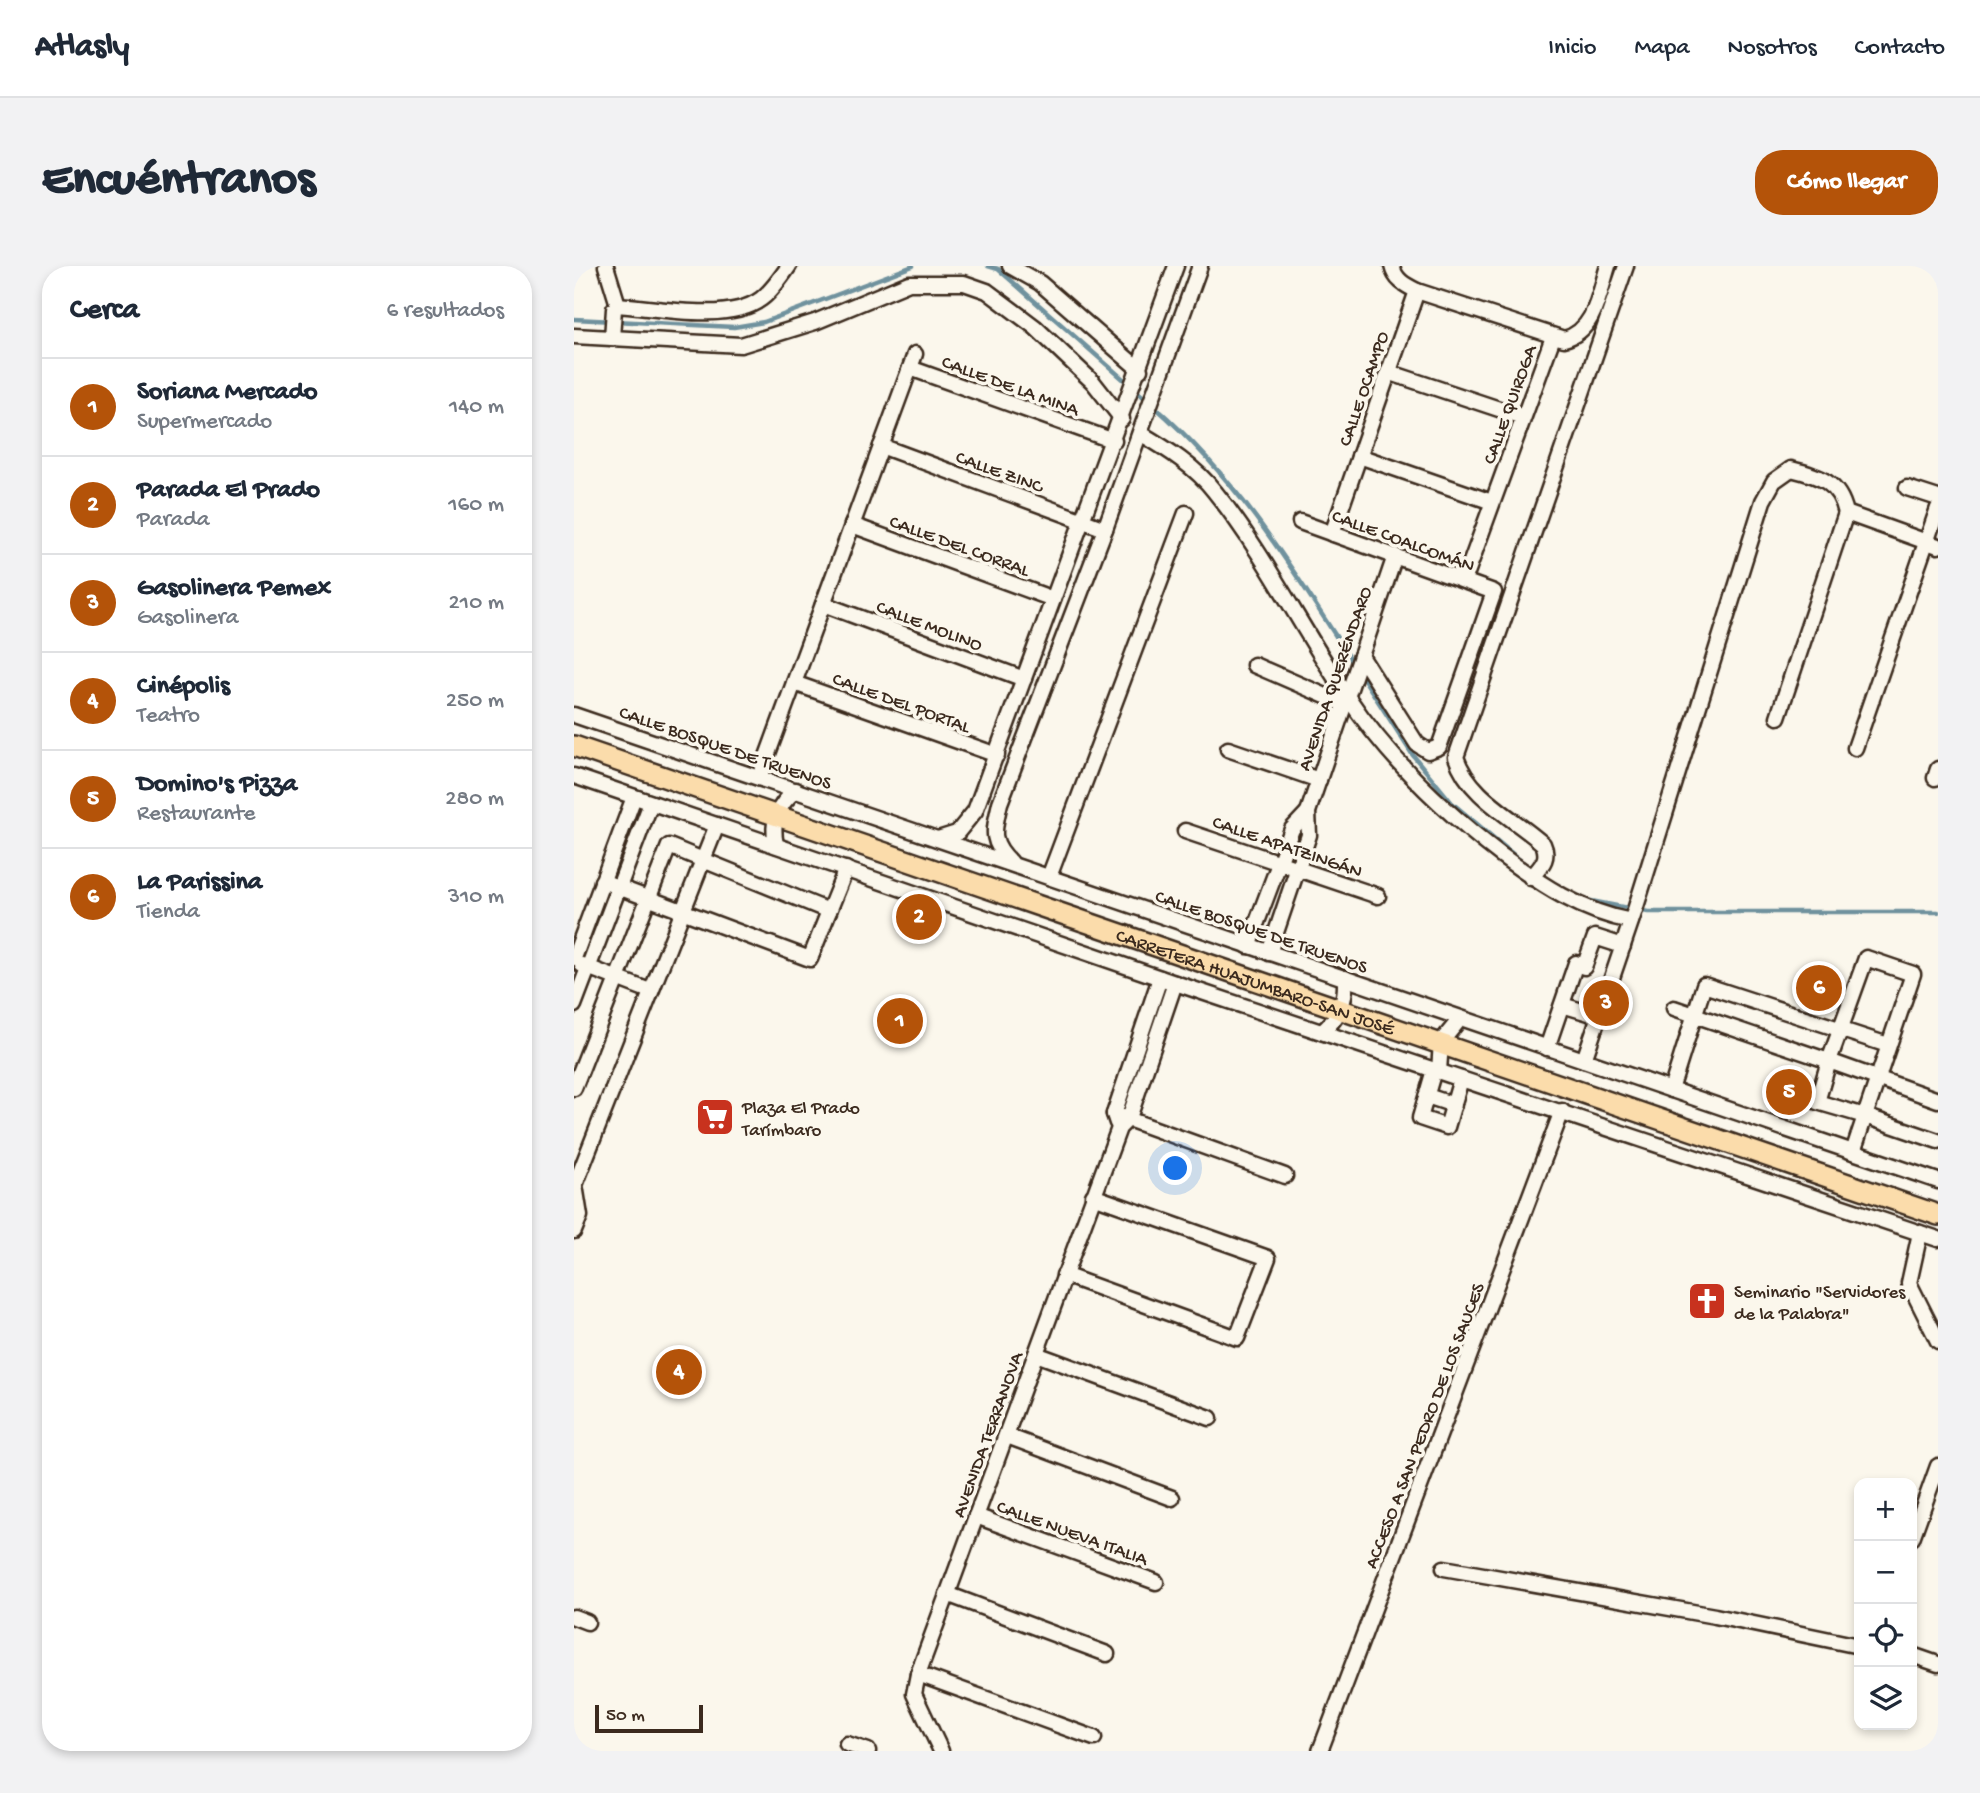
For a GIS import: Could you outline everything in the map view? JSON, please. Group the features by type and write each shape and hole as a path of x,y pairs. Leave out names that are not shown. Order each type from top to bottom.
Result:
{"main road":[{"name":"CARRETERA HUAJUMBARO-SAN JOSÉ","path":"574,746 1938,1215"}],"street":[{"path":"606,266 616,307 612,336"},
{"path":"616,307 730,313 749,307 764,298 789,266"},
{"path":"1010,266 1040,284 1138,376"},
{"path":"937,839 957,834 969,822 981,796 1138,376 1175,266"},
{"path":"1014,865 998,850 993,831 1000,803 1105,529 1200,266"},
{"path":"1392,266 1394,274 1403,284 1417,291 1553,337"},
{"name":"CALLE QUIROGA","path":"1464,581 1553,337 1564,339 1578,335 1588,324 1608,266"},
{"path":"1533,876 1546,860 1547,853 1542,844 1498,810 1462,776 1456,757 1626,266"},
{"path":"574,336 741,345 814,322 909,283 964,283 987,291 1035,327 1124,412"},
{"name":"CALLE OCAMPO","path":"1332,534 1417,291"},
{"name":"CALLE DE LA MINA","path":"915,354 909,368 1114,441"},
{"path":"759,778 909,368"},
{"path":"1388,372 1523,417"},
{"path":"1142,426 1214,490 1347,696 1386,751 1431,797 1455,820 1545,887 1608,917 1633,916"},
{"name":"CALLE ZINC","path":"881,446 1105,529"},
{"path":"1359,456 1492,502"},
{"path":"1584,1060 1633,916 1763,501 1774,481 1791,469 1818,476 1842,494 1846,513 1778,717"},
{"path":"1907,488 1938,498"},
{"path":"1855,748 1932,544 1938,508"},
{"path":"1049,877 1186,513"},
{"path":"1846,513 1932,544"},
{"name":"CALLE COALCOMÁN","path":"1300,522 1494,592 1439,747 1428,751 1418,744 1359,661"},
{"name":"CALLE DEL CORRAL","path":"852,525 1054,599"},
{"name":"AVENIDA QUERÉNDARO","path":"1269,953 1310,835 1308,812 1395,556"},
{"name":"CALLE MOLINO","path":"823,604 1024,679"},
{"path":"1254,665 1347,696"},
{"name":"CALLE DEL PORTAL","path":"794,683 997,755"},
{"name":"CALLE BOSQUE DE TRUENOS","path":"574,715 1938,1181"},
{"path":"1228,749 1319,780"},
{"path":"574,776 1160,978 1938,1239"},
{"path":"776,845 773,830 775,814 783,800 796,790"},
{"path":"981,796 1000,803"},
{"path":"634,797 574,960 588,968 650,990"},
{"path":"574,1005 651,803"},
{"name":"AVENIDA QUERÉNDARO","path":"1248,946 1292,829 1308,812"},
{"path":"574,1231 580,1216 575,1185 580,1158 717,825"},
{"name":"CALLE APATZINGÁN","path":"1185,831 1378,897"},
{"path":"574,1088 647,895 669,845 829,911"},
{"path":"602,881 647,895 810,959 846,869"},
{"path":"1547,1048 1576,963 1584,967 1595,937 1623,946"},
{"path":"1853,1152 1865,1116 1888,1045 1913,974 1866,958 1816,1102 1865,1116 1938,1140"},
{"name":"AVENIDA TERRANOVA","path":"1121,1120 1160,978"},
{"path":"1322,1032 1334,1021 1342,1008 1345,978"},
{"name":"AVENIDA TERRANOVA","path":"942,1751 914,1694 918,1674 1121,1120 1175,983"},
{"path":"1671,1090 1704,985 1888,1045"},
{"path":"1562,1005 1599,1016"},
{"path":"1674,1008 1938,1100"},
{"path":"1460,1019 1441,1042 1436,1071 1420,1118 1447,1127 1461,1079"},
{"path":"1427,1096 1454,1105"},
{"name":"ACCESO A SAN PEDRO DE LOS SAUCES","path":"1320,1751 1562,1111"},
{"path":"1121,1120 1285,1176"},
{"path":"1064,1275 1237,1338 1268,1258 1093,1196"},
{"path":"1920,1233 1909,1283 1938,1342"},
{"path":"1036,1354 1210,1418"},
{"path":"1007,1436 1172,1498"},
{"path":"1917,1524 1938,1466"},
{"name":"CALLE NUEVA ITALIA","path":"976,1516 1156,1582"},
{"path":"1444,1568 1715,1616 1854,1645"},
{"path":"947,1594 1107,1654"},
{"path":"1917,1658 1938,1664"},
{"path":"918,1674 1094,1738"},
{"path":"848,1744 868,1751"}],"waterway":[{"path":"574,319 734,327 764,322 913,266"},
{"path":"988,266 998,269 1147,400"},
{"path":"1154,406 1213,465 1264,528 1355,666"},
{"path":"1360,673 1412,754 1452,803 1527,866"},
{"path":"1586,900 1648,912 1938,912"}],"place":[{"name":"Parada El Prado","path":"919,917"},
{"name":"La Parissina","path":"1819,988"},
{"name":"Gasolinera Pemex","path":"1606,1003"},
{"name":"Soriana Mercado","path":"900,1021"},
{"name":"Domino's Pizza","path":"1789,1092"},
{"name":"Plaza El Prado Tarímbaro","path":"715,1117"},
{"name":"Seminario \"Servidores de la Palabra\"","path":"1707,1301"},
{"name":"Cinépolis","path":"679,1372"}]}
